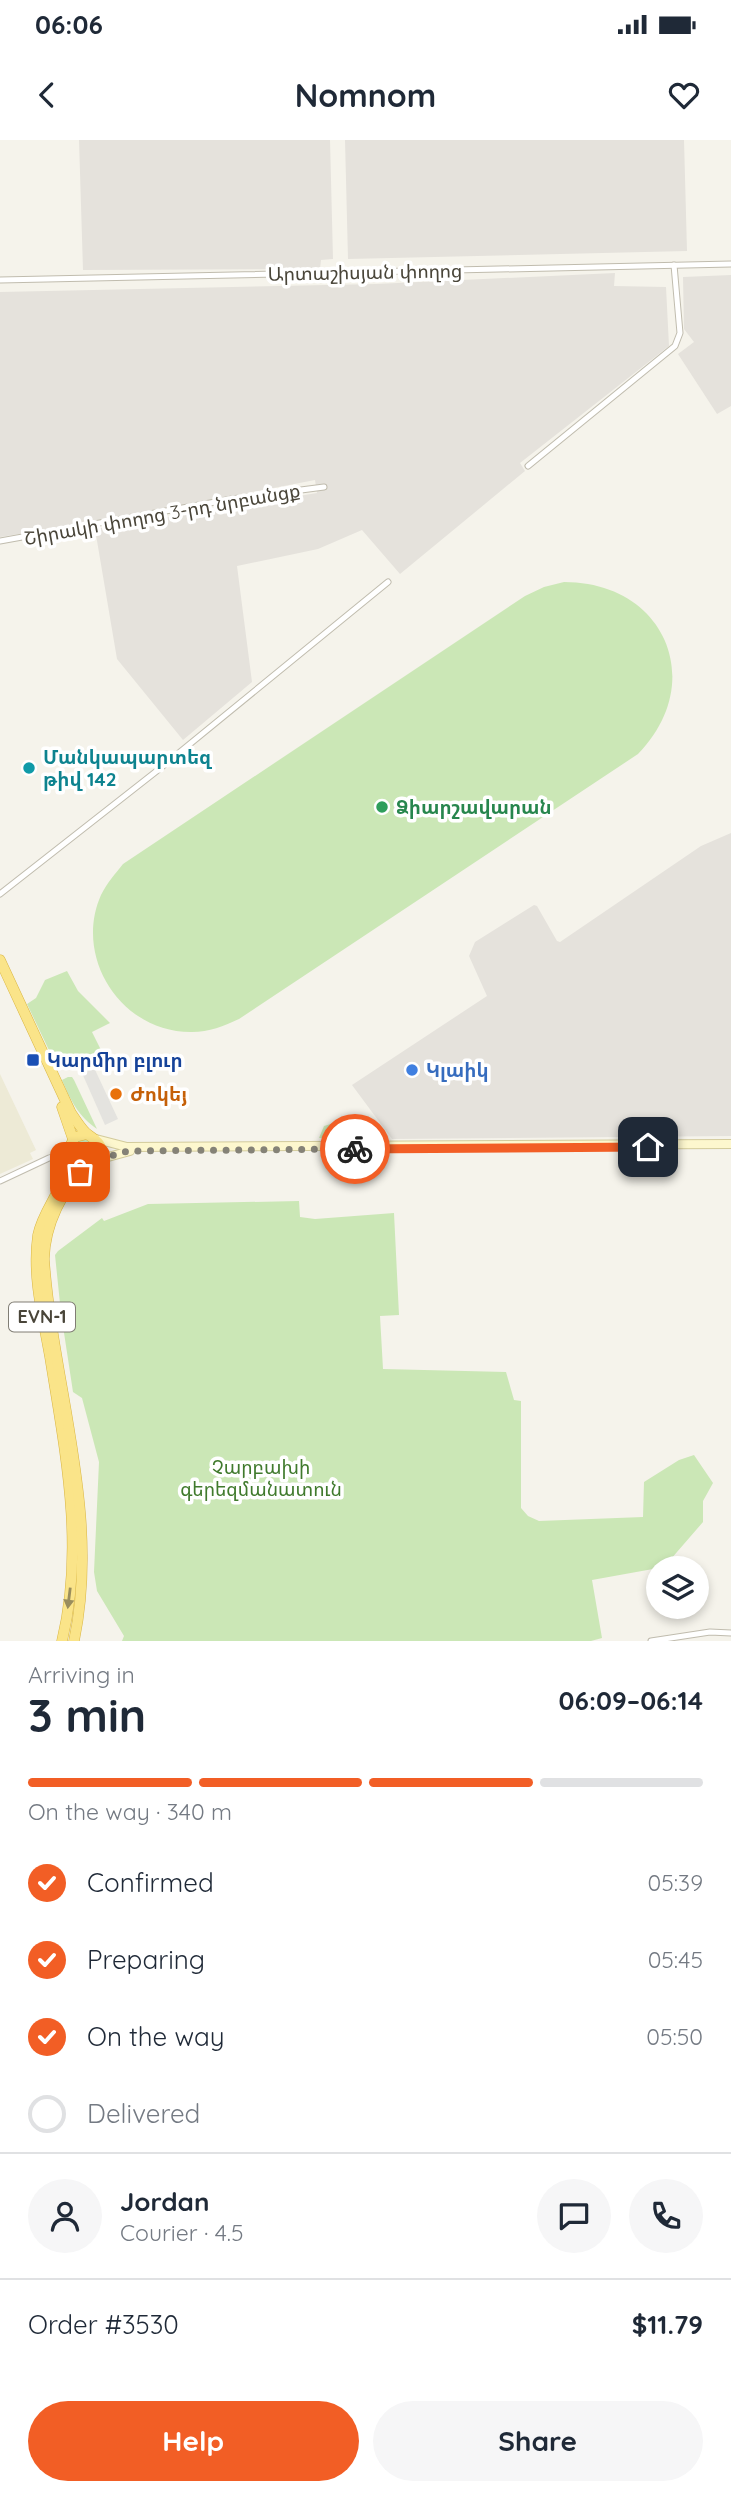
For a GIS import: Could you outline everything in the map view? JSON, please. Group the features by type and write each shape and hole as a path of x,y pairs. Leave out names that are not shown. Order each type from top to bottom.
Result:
{"highway":[{"path":"0,960 71,1113 100,1148 97,1160"},
{"path":"0,974 66,1116 73,1139 91,1136"},
{"name":"EVN-1","path":"62,1641 70,1593 74,1542 71,1493 40,1305 36,1264 41,1223 63,1180 73,1139"},
{"path":"70,1155 77,1164 87,1166"},
{"name":"EVN-1","path":"74,1641 83,1574 81,1513 44,1259 50,1223 64,1195 87,1166 97,1160"}],"main road":[{"path":"91,1136 122,1146 150,1147 731,1145"},
{"path":"97,1160 128,1151 731,1145"}],"street":[{"name":"Արտաշիսյան փողոց","path":"0,280 731,264"},
{"path":"528,466 675,346 680,333 674,265"},
{"name":"Շիրակի փողոց 3-րդ նրբանցք","path":"0,541 232,499 324,487"},
{"path":"0,894 149,777 388,582"},
{"path":"0,1181 48,1158 70,1155"},
{"path":"651,1641 710,1632 731,1633"}],"shaded area":[{"path":"79,140 330,140 333,259 321,260 320,269 83,270"},
{"path":"345,140 684,140 687,251 348,259"},
{"path":"615,273 614,286 666,287 669,346 520,463 525,471 400,574 362,530 318,549 237,566 252,682 183,740 117,659 95,529 317,493 315,480 0,537 0,292 376,284"},
{"path":"731,275 731,406 717,414 678,354 694,342 684,329 683,277"},
{"path":"731,833 731,1136 392,1139 352,1085 487,996 469,956 475,942 534,905 560,942 701,846"},
{"path":"90,1059 118,1119 105,1125 78,1064"},
{"path":"0,1074 36,1150 30,1153 33,1159 0,1174"}],"green space":[{"name":"Ձիարշավարան","path":"564,582 599,586 628,599 650,617 665,641 672,668 670,697 659,726 638,754 239,1019 216,1028 192,1032 167,1029 144,1020 125,1006 110,988 99,966 94,943 94,919 101,895 123,864 525,596"},
{"path":"67,971 78,991 110,1023 92,1032 101,1050 58,1069 27,1004 36,998 45,980"},
{"path":"68,1077 74,1080 97,1129 85,1119 72,1101 62,1080"},
{"path":"340,1121 350,1124 359,1139 319,1138 324,1126"},
{"path":"85,1139 93,1142 96,1150 93,1158 85,1161 77,1158 74,1150 77,1142"},
{"name":"Չարբախի գերեզմանատուն","path":"299,1201 300,1217 315,1219 394,1213 399,1315 380,1316 383,1369 506,1372 514,1400 521,1401 521,1508 528,1516 539,1521 643,1517 644,1482 679,1460 694,1455 713,1483 703,1501 703,1522 674,1556 646,1556 646,1570 592,1580 602,1638 591,1641 122,1641 124,1636 97,1591 94,1572 99,1462 82,1398 73,1392 55,1255 102,1218 104,1221 148,1204"}],"way so far":[{"path":"80,1172 97,1160 122,1151 355,1149"}],"place":[{"name":"Մանկապարտեզ թիվ 142","path":"29,768"},
{"name":"Ձիարշավարան","path":"382,807"},
{"name":"Կարմիր բլուր","path":"33,1060"},
{"name":"Կլաիկ","path":"412,1070"},
{"name":"Ժոկեյ","path":"116,1094"}],"route":[{"path":"355,1149 648,1147"}]}
